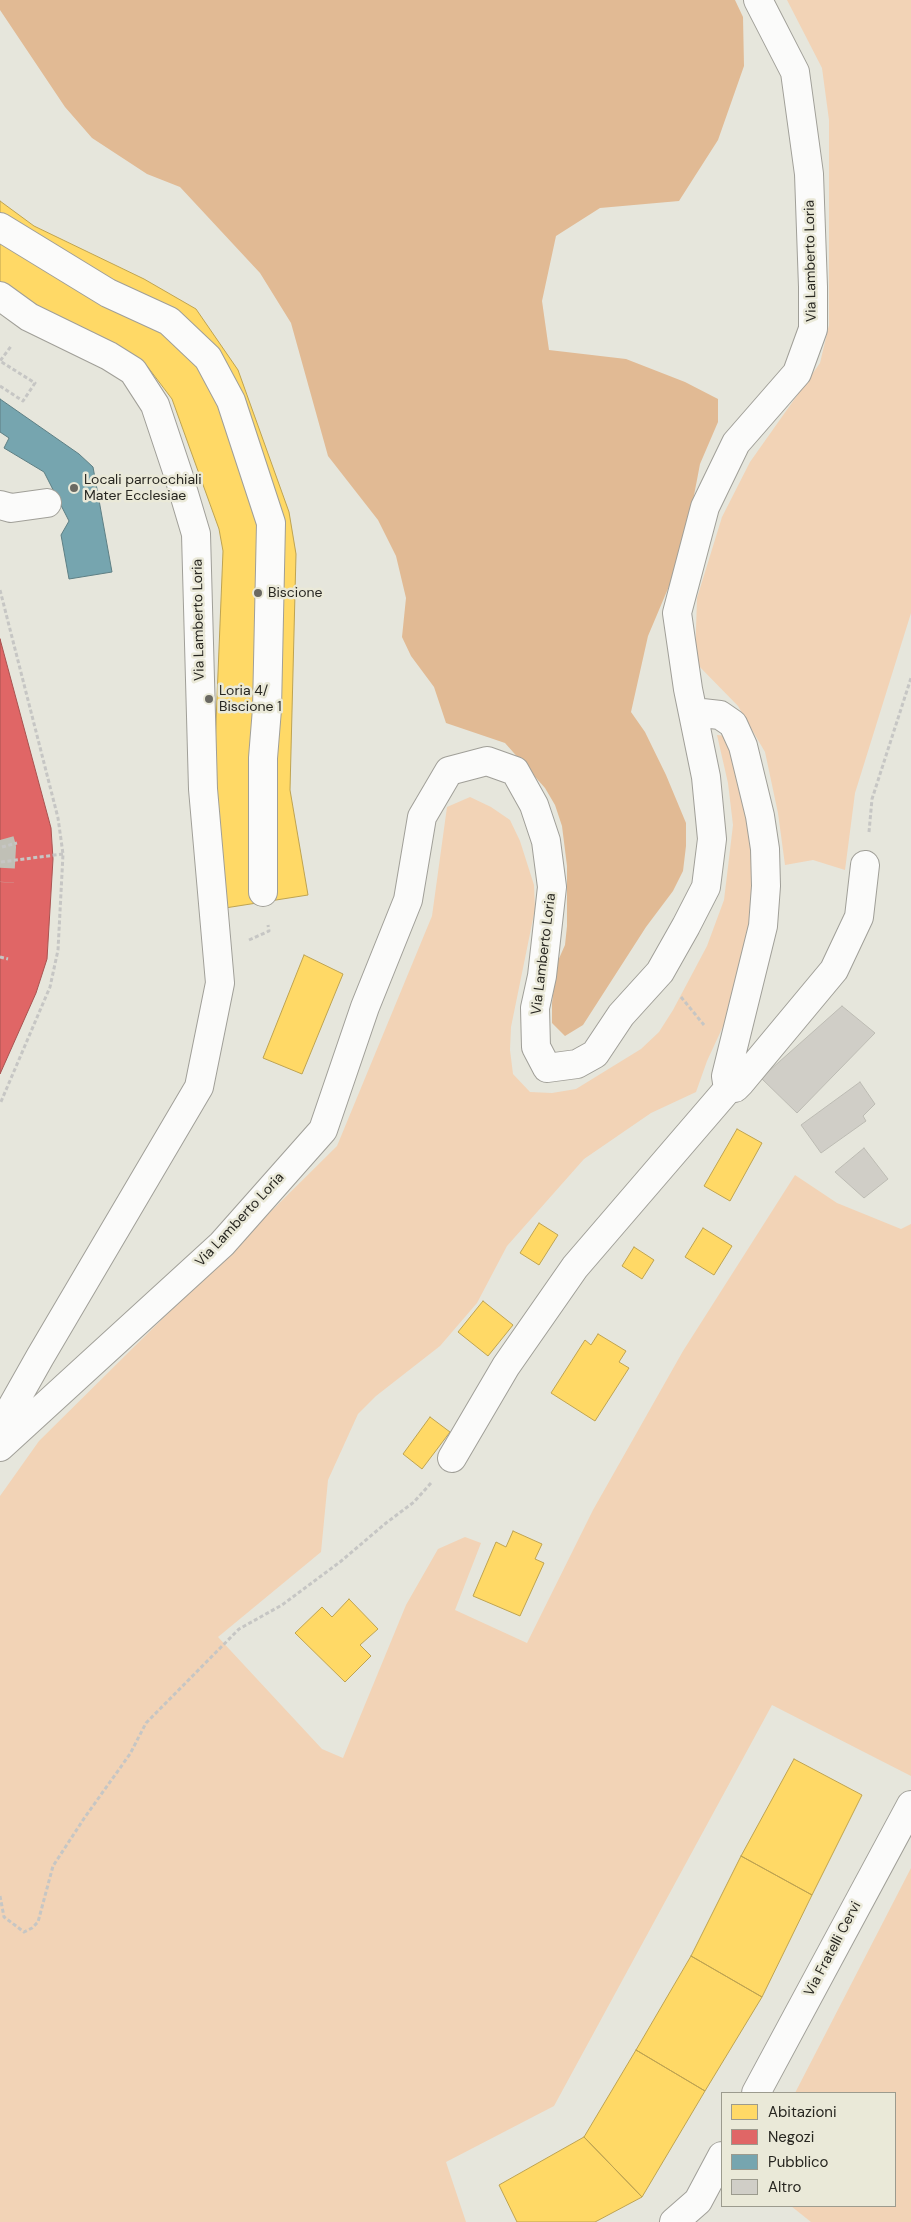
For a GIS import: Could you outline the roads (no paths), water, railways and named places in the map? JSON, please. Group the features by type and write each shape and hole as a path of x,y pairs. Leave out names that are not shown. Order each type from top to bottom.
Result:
{"street":[{"name":"Via Lamberto Loria","path":"0,1447 222,1244 322,1130 365,1007 408,900 422,817 449,771 487,761 515,771 534,805 546,841 552,887 542,976 535,1008 536,1047 547,1068 577,1064 595,1054 621,1015 660,972 706,887 712,839 706,777 677,613 705,507 736,443 797,373 812,329 813,287 809,174 795,72 758,0"},
{"path":"0,227 108,293 169,321 208,358 231,401 270,523 267,709 262,758 263,892"},
{"name":"Via Lamberto Loria","path":"0,296 29,317 109,356 133,371 155,406 179,477 196,534 203,789 220,983 200,1087 0,1428"},
{"path":"0,505 11,508 47,503"},
{"path":"452,1458 506,1366 575,1267 727,1082 763,926 766,886 765,849 760,816 743,746 733,724 720,715 693,712"},
{"path":"727,1082 735,1088 740,1083 834,970 859,918 865,865"},
{"name":"Via Fratelli Cervi","path":"757,2092 911,1805"},
{"path":"674,2222 698,2201 721,2158"}],"tunnel":[{"path":"0,840 2,847 0,882"}],"place":[{"name":"Locali parrocchiali Mater Ecclesiae","path":"74,488"},
{"name":"Biscione","path":"258,593"},
{"name":"Loria 4/ Biscione 1","path":"209,699"}]}
